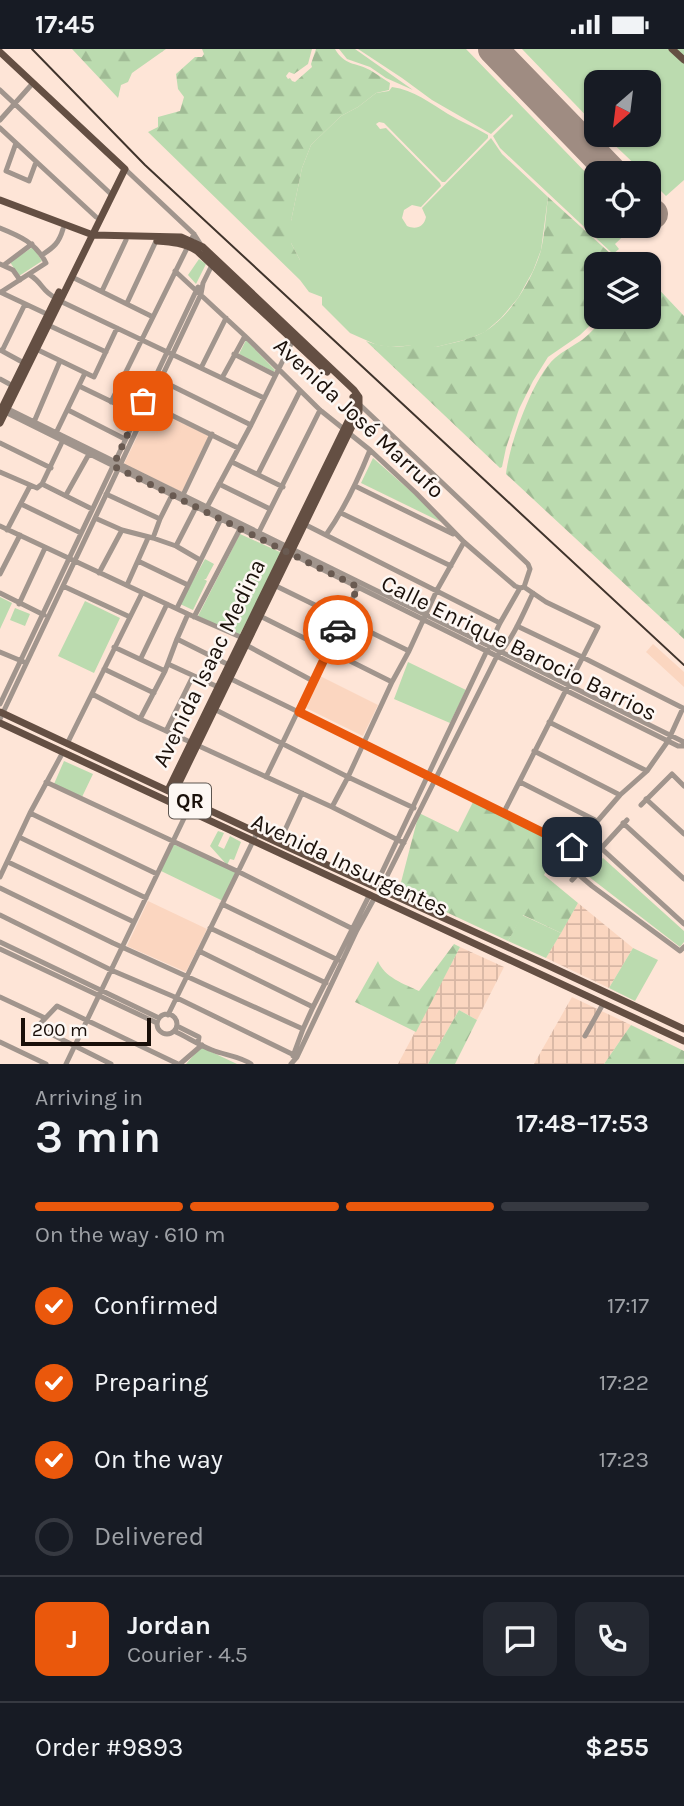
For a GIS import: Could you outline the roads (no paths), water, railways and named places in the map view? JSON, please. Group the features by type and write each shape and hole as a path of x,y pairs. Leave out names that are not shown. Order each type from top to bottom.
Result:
{"main road":[{"path":"672,49 684,60"},
{"path":"0,52 124,167 24,363 2,409 0,423"},
{"path":"58,299 72,278 96,218 111,194"},
{"path":"0,203 89,237 158,239"},
{"path":"0,203 89,237 175,242 191,240 203,247 214,262 294,338 354,390 359,397 358,403"},
{"path":"191,240 197,251 214,262"},
{"path":"2,409 36,349 50,316"},
{"name":"Avenida Isaac Medina","path":"194,744 214,709 315,494 359,412 358,403"},
{"name":"Avenida Isaac Medina","path":"171,792 229,665 260,616 288,550"},
{"name":"Avenida Insurgentes","path":"1,717 67,744 684,1029"},
{"name":"Avenida Insurgentes","path":"1,717 63,752 122,780 684,1041"},
{"path":"122,780 126,771"},
{"path":"416,916 420,907"},
{"path":"470,941 474,932"},
{"path":"628,1015 633,1005"}],"street":[{"path":"0,120 33,83"},
{"path":"0,90 111,194"},
{"path":"0,128 96,218"},
{"path":"16,143 6,171 29,181 36,162"},
{"path":"111,402 191,240 124,167"},
{"path":"42,255 60,240 63,229"},
{"path":"1,294 46,263 32,244 16,233 2,230"},
{"path":"127,303 158,239"},
{"path":"102,291 126,240"},
{"path":"20,280 12,270 2,265 32,244"},
{"path":"45,616 63,586 80,533 117,465 214,262"},
{"name":"Avenida José Marrufo","path":"175,271 245,336 277,372 370,450 464,542 522,588 533,593"},
{"path":"30,275 41,284 47,294 264,398"},
{"path":"72,278 152,316"},
{"path":"1,294 50,316"},
{"path":"24,363 1,350 25,304"},
{"path":"201,367 226,318"},
{"path":"48,325 106,352"},
{"path":"36,349 94,377 117,328"},
{"path":"222,378 245,336"},
{"path":"206,507 232,462 294,338"},
{"path":"1,717 45,616 106,494 125,439 137,414 160,380 169,353"},
{"path":"234,354 277,372"},
{"path":"33,422 60,361"},
{"path":"56,433 85,373"},
{"path":"0,379 13,386"},
{"path":"160,380 251,425"},
{"path":"79,386 137,414"},
{"path":"258,474 300,391"},
{"path":"146,403 238,448"},
{"path":"358,403 528,564 530,569 522,588 500,623 378,888"},
{"name":"Calle Enrique Barocio Barrios","path":"2,409 56,433 89,454 117,465 196,507 259,532 358,587 424,617"},
{"name":"Calle Enrique Barocio Barrios","path":"2,409 183,495 240,529 684,744"},
{"path":"68,410 125,439"},
{"path":"259,532 320,410"},
{"path":"183,495 212,434"},
{"path":"40,486 64,439"},
{"path":"0,443 51,468"},
{"path":"326,535 355,486 370,450"},
{"path":"66,495 89,454"},
{"path":"232,462 283,487"},
{"path":"0,481 2,473 30,486 40,486 66,495 92,509"},
{"path":"219,484 270,509"},
{"path":"7,530 30,486"},
{"path":"355,486 458,536"},
{"path":"106,494 160,519"},
{"path":"127,585 172,495"},
{"path":"21,504 80,533"},
{"path":"176,546 196,507"},
{"path":"341,513 451,566"},
{"path":"177,608 222,517"},
{"path":"95,518 122,530 176,546 200,560"},
{"path":"302,523 500,623"},
{"path":"0,526 245,641 313,681"},
{"path":"140,719 155,694 177,639 240,529"},
{"path":"99,573 122,530"},
{"path":"0,574 20,535"},
{"path":"332,807 437,590 464,542"},
{"path":"19,604 46,548"},
{"path":"0,555 8,559"},
{"path":"138,561 188,585"},
{"path":"274,585 409,651"},
{"path":"63,586 130,617"},
{"path":"266,777 358,587"},
{"path":"0,593 45,616"},
{"path":"67,744 142,593"},
{"path":"416,809 435,780 533,593 598,627 504,812"},
{"path":"141,659 167,604"},
{"path":"260,616 392,682"},
{"path":"229,678 575,848 620,795 647,771 669,737 682,711 681,706 517,626"},
{"path":"177,639 229,665"},
{"path":"114,647 165,671"},
{"path":"0,653 24,662"},
{"path":"0,704 24,662"},
{"path":"168,664 218,687"},
{"path":"104,669 155,694"},
{"path":"166,731 193,676"},
{"path":"92,694 401,841"},
{"path":"214,709 416,809"},
{"path":"550,722 647,771"},
{"path":"453,724 461,728"},
{"path":"534,751 620,795"},
{"path":"0,877 63,752"},
{"path":"641,805 672,774 684,786"},
{"path":"47,782 353,929"},
{"path":"520,782 597,821"},
{"path":"279,843 302,793"},
{"path":"646,799 684,834"},
{"path":"66,1064 188,810"},
{"path":"30,813 157,874"},
{"path":"572,880 625,821 684,879"},
{"path":"158,1021 168,1015 177,998 257,833"},
{"path":"19,837 146,898"},
{"path":"602,849 684,925"},
{"path":"8,862 134,922"},
{"path":"578,874 682,949"},
{"path":"0,888 303,1029"},
{"path":"292,1063 313,1007 372,896"},
{"path":"292,1063 372,896"},
{"path":"222,904 338,960"},
{"path":"0,915 294,1055"},
{"path":"210,928 326,983"},
{"path":"0,942 158,1021"},
{"path":"0,949 77,982"},
{"path":"199,951 313,1007"},
{"path":"0,997 45,1018"},
{"path":"585,1036 604,1003"},
{"path":"111,1064 37,1027 57,1006 179,1064 200,1044"},
{"path":"168,1015 175,1019 176,1028 200,1044 251,1064"},
{"path":"158,1021 159,1031 163,1034 167,1035 176,1028"},
{"path":"0,1042 46,1064"}],"railway":[{"path":"32,49 145,165 684,665"}]}
